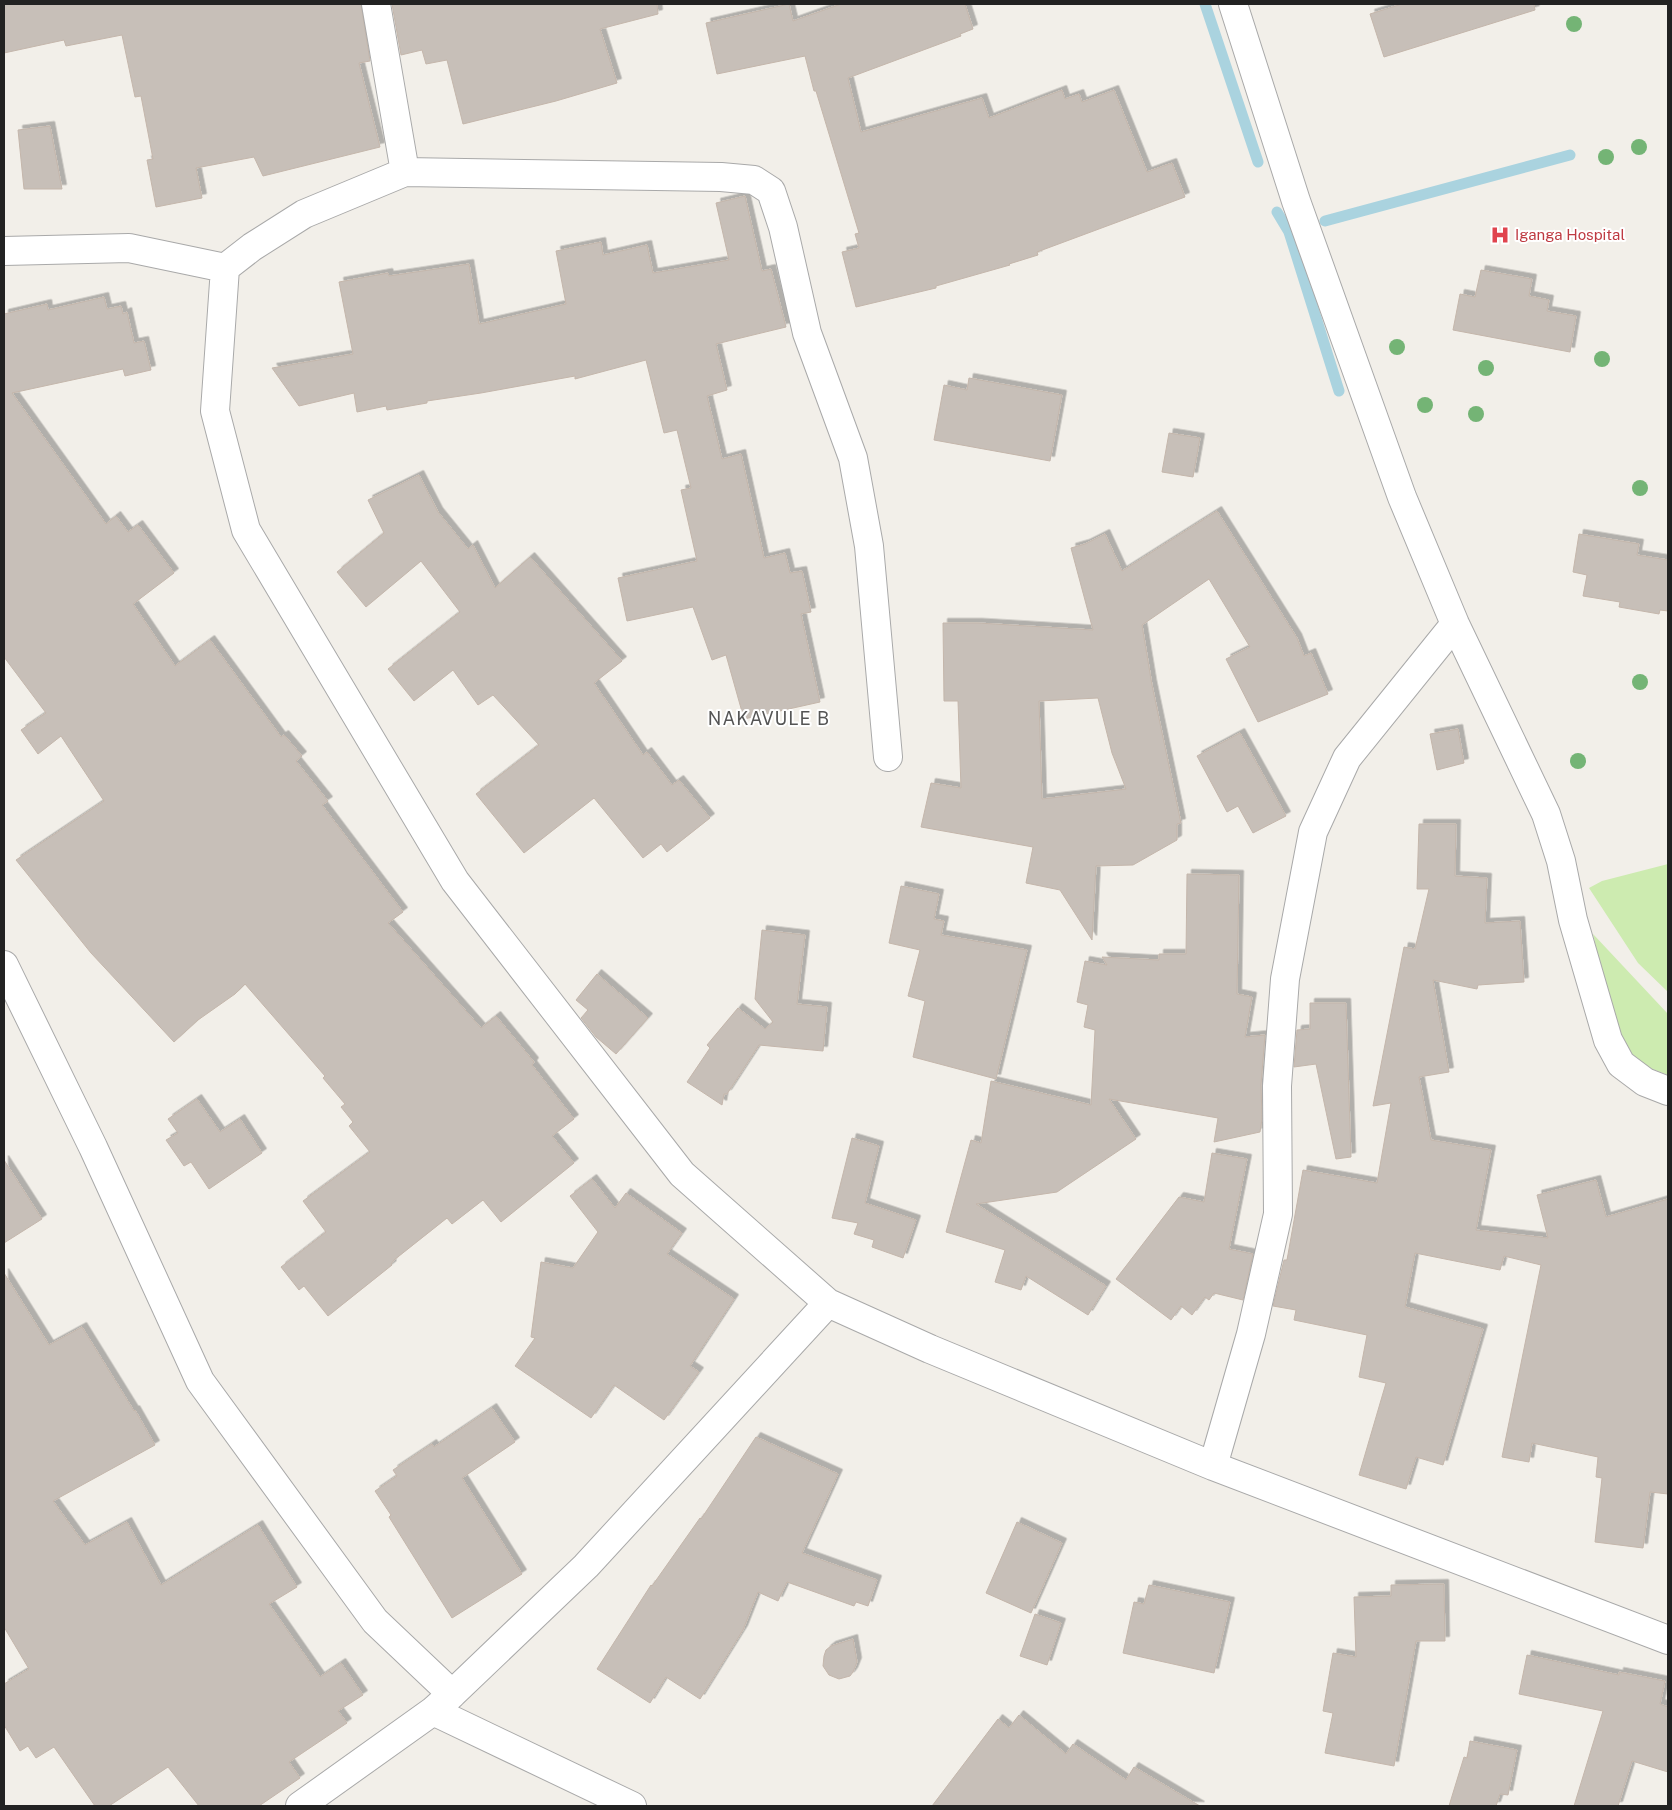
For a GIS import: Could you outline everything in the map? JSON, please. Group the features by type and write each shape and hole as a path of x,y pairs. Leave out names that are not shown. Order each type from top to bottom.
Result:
{"street":[{"path":"376,4 405,172"},
{"path":"1233,4 1296,202 1398,488 1455,624 1546,814 1561,861 1573,920 1608,1040 1621,1064 1645,1082 1668,1092"},
{"path":"888,757 869,546 853,458 806,333 783,227 771,191 754,180 721,177 405,172 304,214 252,247 225,268 215,411 246,530 455,881 682,1174 828,1303 930,1349 1213,1466 1668,1640"},
{"path":"4,251 129,248 225,268"},
{"path":"1213,1466 1251,1334 1278,1214 1277,1086 1285,979 1313,832 1347,758 1455,624"},
{"path":"4,964 93,1146 200,1381 374,1621 442,1702 632,1806"},
{"path":"300,1806 442,1702 586,1566 828,1303"}],"green space":[{"path":"1668,864 1668,992 1638,963 1589,888 1602,881"},
{"path":"1593,934 1668,1014 1668,1075 1642,1065 1618,1041"}],"building":[{"path":"4,4 361,4 370,61 359,63 380,147 263,176 254,157 196,168 202,198 156,207 147,160 153,159 141,96 135,97 122,35 66,46 64,40 4,53"},
{"path":"392,4 657,4 658,14 600,29 617,83 556,101 463,124 447,60 426,64 422,50 401,55"},
{"path":"789,4 793,21 841,4 965,4 973,29 960,34 961,36 848,78 861,132 982,98 989,118 1062,90 1065,99 1079,94 1082,102 1114,90 1147,172 1172,163 1185,197 1037,252 1038,255 1010,265 936,286 936,288 856,307 842,252 859,248 855,234 859,233 816,91 814,91 805,56 717,74 706,23"},
{"path":"1402,4 1534,4 1535,10 1384,57 1370,14"},
{"path":"50,126 62,189 24,189 18,130"},
{"path":"745,196 762,271 771,269 786,327 716,344 727,390 707,396 722,459 741,454 764,558 785,553 790,573 802,571 811,612 801,614 820,702 744,719 726,655 712,660 693,607 627,621 618,578 697,561 681,490 691,488 677,430 664,433 646,360 575,379 575,376 427,401 427,403 387,410 386,406 357,412 354,393 299,406 272,368 353,354 339,282 388,273 389,276 469,264 479,324 566,304 556,251 601,242 603,255 647,245 653,273 729,260 716,203"},
{"path":"1481,270 1532,279 1529,296 1549,300 1547,311 1576,316 1570,352 1453,330 1460,294 1475,297"},
{"path":"104,297 107,309 121,306 123,314 127,312 134,343 144,341 151,370 125,376 123,369 12,393 106,524 116,516 128,532 138,525 174,573 133,604 175,666 210,640 281,737 284,735 302,756 296,761 328,801 322,805 403,912 388,923 481,1028 496,1016 534,1062 532,1065 574,1119 552,1136 574,1163 501,1222 483,1200 452,1224 447,1218 328,1316 304,1286 299,1290 281,1267 326,1232 303,1201 370,1152 349,1126 353,1122 341,1107 345,1104 323,1078 325,1076 245,984 235,994 198,1020 174,1042 91,953 16,860 104,801 61,736 38,754 21,730 46,713 4,657 4,314 47,304 48,310"},
{"path":"969,378 1062,395 1050,461 934,440 944,385 967,390"},
{"path":"1169,433 1200,438 1193,477 1162,472"},
{"path":"419,475 438,512 468,549 473,545 495,588 530,557 622,661 594,683 643,755 647,752 672,785 679,780 710,818 667,852 661,844 643,858 594,798 524,853 476,794 539,745 493,695 478,705 453,670 414,701 388,669 460,612 421,561 366,607 337,572 384,533 368,500"},
{"path":"1217,511 1297,638 1304,656 1311,653 1328,694 1258,722 1226,659 1250,647 1209,579 1142,625 1152,685 1181,823 1177,824 1177,840 1133,865 1096,866 1092,940 1060,890 1026,883 1033,847 921,827 931,783 961,788 958,701 944,701 943,623 978,623 1093,630 1071,548 1085,544 1105,534 1122,571","holes":["1098,698 1112,753 1126,789 1042,799 1039,701"]},
{"path":"1579,534 1639,544 1637,555 1668,560 1668,611 1660,610 1659,614 1619,607 1620,602 1583,596 1587,575 1573,572"},
{"path":"1458,729 1464,763 1437,770 1430,734"},
{"path":"1240,733 1286,816 1253,833 1238,806 1227,812 1197,756"},
{"path":"1419,824 1456,824 1455,876 1487,878 1485,923 1520,921 1524,982 1478,985 1477,989 1433,980 1449,1072 1419,1077 1431,1140 1491,1150 1476,1230 1548,1238 1537,1195 1596,1180 1606,1217 1668,1199 1668,1494 1650,1492 1643,1548 1595,1542 1602,1478 1596,1477 1598,1457 1532,1443 1529,1462 1502,1457 1541,1265 1504,1256 1500,1270 1415,1253 1405,1307 1483,1329 1443,1465 1416,1457 1406,1489 1359,1475 1386,1383 1359,1377 1367,1335 1294,1320 1296,1310 1273,1306 1284,1260 1287,1260 1303,1170 1377,1183 1391,1103 1373,1106 1404,947 1415,949 1429,889 1417,889"},
{"path":"1187,874 1239,875 1237,994 1252,997 1245,1037 1265,1035 1260,1132 1214,1142 1218,1118 1109,1099 1136,1139 1057,1192 976,1204 1106,1286 1088,1315 1026,1276 1021,1290 995,1282 1005,1250 946,1232 971,1140 981,1143 991,1081 1091,1105 1095,1030 1084,1027 1088,1005 1077,1002 1085,961 1107,965 1102,957 1159,960 1159,954 1186,954"},
{"path":"901,886 939,894 934,919 944,921 941,935 1027,950 996,1079 913,1057 925,1001 908,996 920,950 889,943"},
{"path":"762,930 805,935 797,1004 827,1007 823,1051 759,1045 727,1094 724,1094 722,1105 687,1082 710,1048 707,1045 738,1008 765,1029 773,1022 755,999"},
{"path":"597,974 648,1018 616,1054 596,1037 581,1018 588,1010 576,1000"},
{"path":"1310,1003 1346,1003 1351,1157 1336,1159 1316,1064 1294,1067 1297,1030 1310,1029"},
{"path":"197,1099 220,1132 240,1119 262,1153 209,1189 191,1162 184,1166 166,1140 178,1133 168,1119"},
{"path":"852,1138 879,1146 865,1203 916,1220 903,1258 872,1247 874,1240 854,1234 858,1223 832,1218"},
{"path":"1212,1153 1247,1159 1229,1249 1253,1254 1243,1300 1214,1293 1209,1300 1205,1297 1192,1315 1181,1306 1171,1320 1116,1279 1179,1197 1204,1202"},
{"path":"4,1160 42,1219 4,1243"},
{"path":"592,1179 615,1208 626,1193 682,1233 667,1254 734,1299 690,1366 699,1372 664,1420 614,1385 591,1418 515,1366 535,1338 531,1337 541,1262 573,1268 598,1232 570,1196"},
{"path":"4,1273 49,1345 82,1327 155,1445 53,1501 85,1545 127,1522 161,1585 258,1525 297,1587 269,1604 320,1677 341,1663 363,1695 338,1711 347,1723 289,1762 300,1778 259,1806 199,1806 168,1767 109,1806 95,1806 54,1747 36,1758 28,1746 20,1751 4,1725 4,1684 29,1669 4,1627"},
{"path":"492,1408 515,1442 462,1478 522,1574 452,1618 389,1517 391,1515 375,1491 397,1476 393,1470 432,1444 434,1447"},
{"path":"756,1437 838,1474 802,1553 877,1580 868,1606 856,1602 854,1606 787,1582 778,1601 758,1592 743,1630 700,1699 666,1677 650,1703 597,1669 651,1585 701,1519"},
{"path":"1017,1522 1062,1543 1031,1613 986,1593"},
{"path":"1444,1584 1445,1641 1416,1641 1394,1766 1325,1753 1333,1713 1323,1711 1333,1653 1356,1657 1354,1597 1391,1596 1391,1585"},
{"path":"1149,1585 1230,1602 1214,1673 1123,1653 1134,1602 1144,1604"},
{"path":"1035,1614 1061,1623 1047,1665 1020,1656"},
{"path":"853,1639 857,1662 853,1672 850,1676 839,1679 829,1675 823,1666 826,1650 831,1646"},
{"path":"1527,1655 1619,1675 1619,1672 1665,1681 1660,1704 1668,1707 1668,1772 1632,1761 1618,1806 1574,1806 1603,1711 1519,1694"},
{"path":"1019,1715 1066,1754 1073,1744 1126,1780 1134,1767 1200,1806 932,1806 998,1719 1009,1728"},
{"path":"1470,1741 1517,1750 1508,1795 1500,1794 1496,1806 1449,1806 1464,1757 1467,1758"}],"waterway":[{"path":"1205,4 1258,162"},
{"path":"1325,221 1570,155"},
{"path":"1277,212 1289,232 1339,391"}],"place":[{"name":"Iganga Hospital","path":"1500,235"}],"district":[{"name":"NAKAVULE B","path":"769,719"}]}
